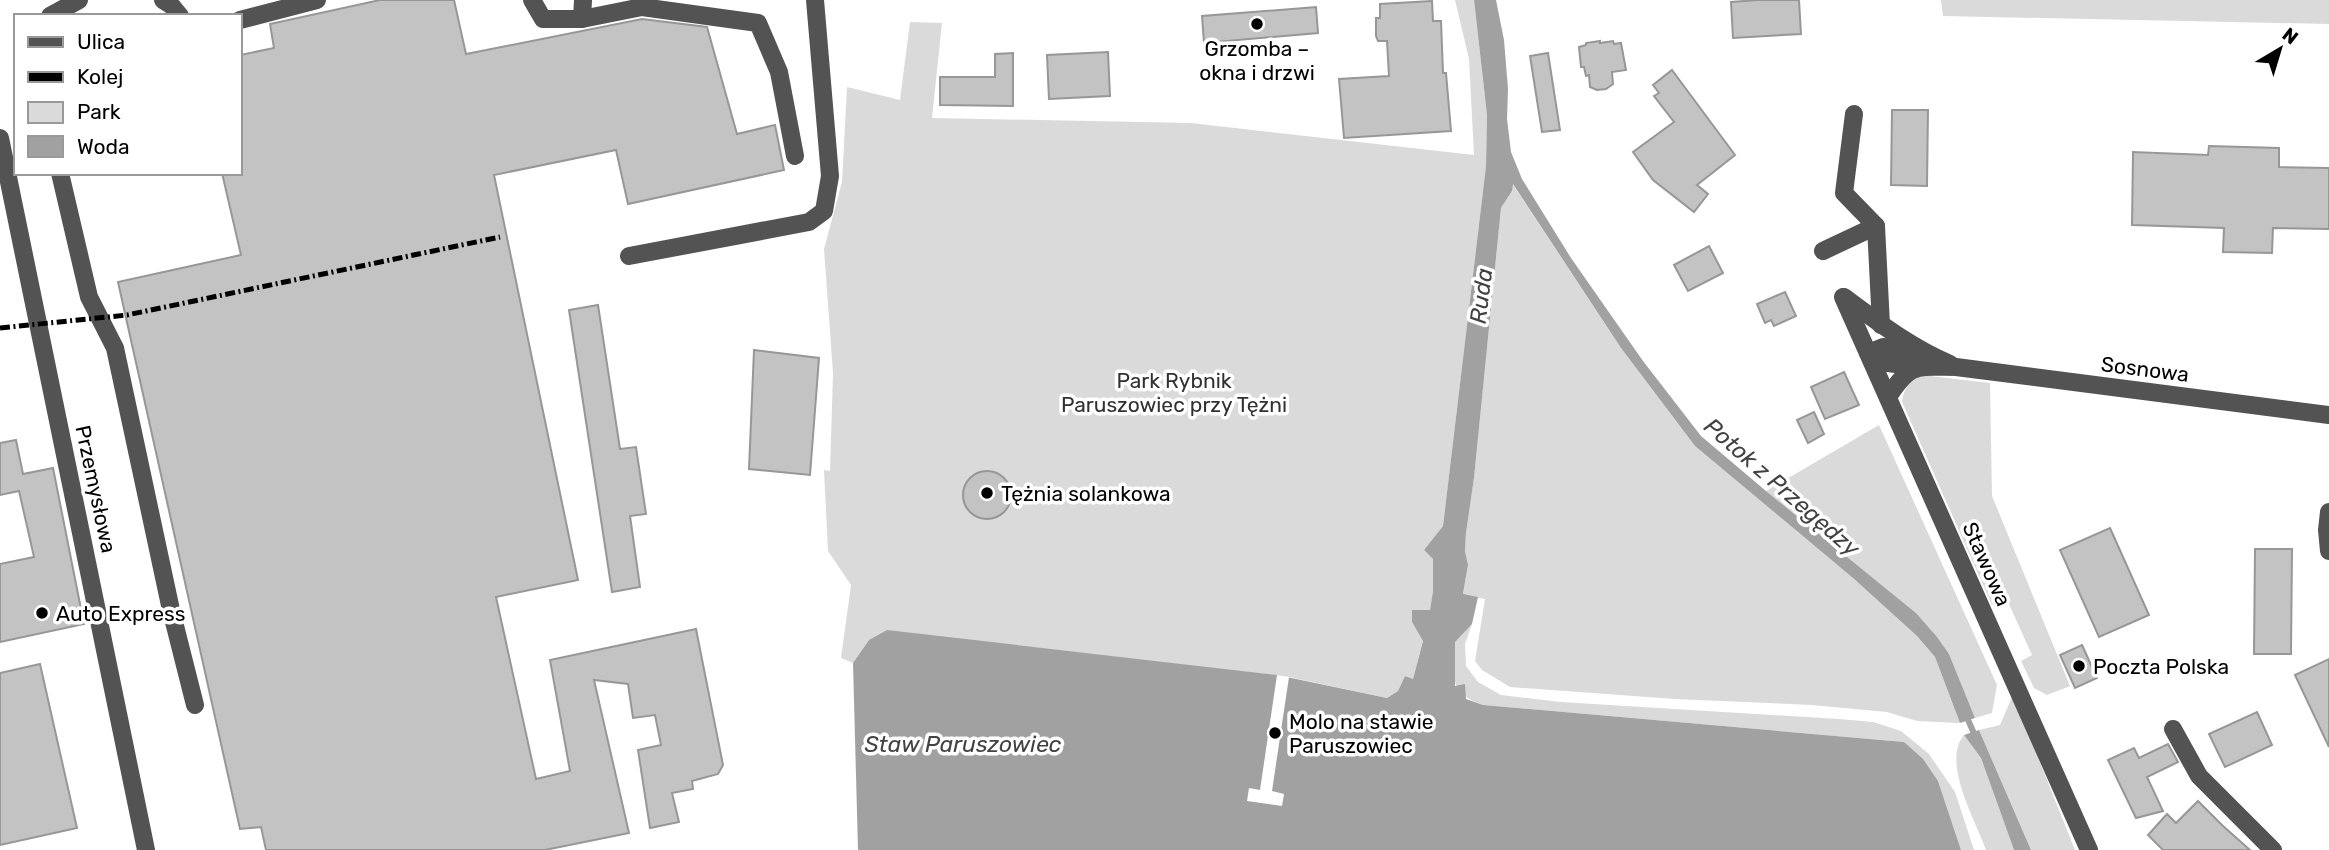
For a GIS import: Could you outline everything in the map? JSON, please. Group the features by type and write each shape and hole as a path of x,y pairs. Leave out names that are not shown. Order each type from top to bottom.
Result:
{"street":[{"path":"54,14 79,0"},
{"path":"163,0 178,14"},
{"path":"242,19 317,0"},
{"path":"532,0 543,19 582,19 642,7 758,23 779,72 795,156"},
{"path":"582,19 583,0"},
{"path":"629,256 809,222 824,211 831,176 815,0"},
{"path":"1854,114 1844,193 1876,226 1881,325 1920,359 1903,375 1888,397"},
{"name":"Przemysłowa","path":"0,138 146,850"},
{"path":"60,175 89,297 115,348 171,610 195,705"},
{"path":"1823,251 1876,226"},
{"name":"Stawowa","path":"1881,325 1843,297 2089,850"},
{"name":"Sosnowa","path":"1870,357 1920,359 1956,367 2329,415"},
{"path":"2329,512 2329,551"},
{"path":"2173,729 2199,776 2273,850"}],"green space":[{"name":"Park Rybnik Paruszowiec przy Tężni","path":"1455,0 1474,0 1487,115 1486,166 1443,526 1424,550 1433,559 1430,610 1412,611 1412,622 1423,640 1413,679 1405,676 1398,691 1387,698 1289,677 869,640 853,663 841,658 851,585 828,551 824,470 830,471 833,373 824,249 842,182 847,87 900,100 910,22 942,23 932,118 1191,123 1474,155 1469,59"},
{"path":"1941,0 2329,0 2329,24 1943,16"},
{"path":"1512,183 1621,348 1695,446 1853,578 1917,636 1935,657 1960,723 1917,721 1887,712 1812,705 1675,699 1510,687 1482,670 1475,661 1485,599 1463,595 1468,565 1465,551 1466,533 1501,208 1512,191"},
{"path":"1922,375 1990,383 1992,496 2070,686 2047,695 2034,688 2021,661 2032,655 2009,604 1992,605 1902,402 1908,386"},
{"path":"1879,425 1997,685 1992,713 1975,718 1949,654 1916,613 1766,491"},
{"path":"1472,624 1465,644 1466,666 1478,682 1501,695 1561,702 1873,722 1901,731 1929,754 1955,792 1974,850 1961,850 1938,781 1904,742 1483,705 1463,694 1455,681 1454,642"},
{"path":"2013,695 2075,850 2031,850 1979,730 2000,725"},
{"path":"1964,735 1981,758 2014,850 1986,850 1958,776 1956,760"}],"water":[{"name":"Staw Paruszowiec","path":"1474,0 1496,0 1504,40 1511,152 1522,179 1571,258 1643,361 1701,436 1916,613 1949,654 1975,718 1960,723 1935,657 1917,636 1853,578 1695,446 1621,348 1513,184 1512,191 1501,208 1466,533 1465,551 1468,565 1463,594 1478,597 1472,624 1455,642 1455,686 1465,684 1466,699 1483,705 1904,742 1923,759 1938,781 1961,850 858,850 853,663 869,640 887,630 1277,675 1387,698 1398,691 1405,676 1413,679 1423,641 1412,622 1412,610 1430,610 1433,559 1424,550 1443,526 1486,166 1487,115"},
{"path":"1979,730 2031,850 2014,850 1981,758 1964,735"}],"pier":[{"name":"Molo na stawie Paruszowiec","path":"1277,675 1289,677 1272,791 1284,794 1282,806 1247,801 1249,788 1260,790"}],"building":[{"path":"380,0 454,0 466,54 642,19 707,27 737,134 775,125 784,170 628,204 616,150 494,175 578,580 496,597 536,779 570,771 550,660 696,629 723,765 718,774 692,781 693,789 672,793 679,822 650,828 638,750 661,745 655,715 633,718 628,684 594,680 629,833 545,850 266,850 261,827 240,829 118,282 241,255 222,175 242,175 242,55 274,48 270,24"},
{"path":"1799,0 1801,34 1733,38 1731,2"},
{"path":"1432,1 1433,21 1441,21 1443,73 1446,73 1451,131 1344,138 1339,79 1389,76 1387,41 1378,41 1376,36 1376,18 1380,18 1380,4"},
{"path":"1316,7 1318,33 1204,43 1202,16"},
{"path":"1600,41 1621,43 1626,70 1612,72 1613,84 1606,89 1597,90 1590,87 1589,75 1586,76 1584,67 1581,67 1579,47"},
{"path":"1108,52 1110,96 1049,99 1047,55"},
{"path":"1013,53 1013,106 940,105 940,77 995,77 995,54"},
{"path":"1548,53 1560,130 1542,132 1530,56"},
{"path":"1672,70 1735,155 1697,185 1708,194 1694,212 1653,180 1633,152 1674,122 1654,96 1659,93 1653,85"},
{"path":"1892,110 1928,110 1927,186 1891,185"},
{"path":"2209,146 2279,148 2279,167 2329,168 2329,229 2273,228 2272,253 2223,252 2224,228 2132,225 2133,152 2208,155"},
{"path":"1709,246 1723,273 1688,291 1674,265"},
{"path":"1785,292 1796,316 1774,326 1771,320 1765,323 1757,304"},
{"path":"598,305 620,449 636,447 646,514 630,516 640,587 612,592 569,310"},
{"path":"754,350 819,358 810,475 749,469"},
{"path":"1844,372 1859,405 1825,419 1811,387"},
{"path":"1814,412 1824,434 1808,443 1797,420"},
{"path":"16,440 23,474 53,468 84,624 0,642 0,564 34,557 19,491 0,495 0,443"},
{"name":"Tężnia solankowa","path":"987,471 1004,478 1011,495 1004,512 987,519 970,512 963,495 970,478"},
{"path":"2110,528 2149,615 2099,637 2060,550"},
{"path":"2255,549 2292,549 2291,654 2254,654"},
{"name":"Poczta Polska","path":"2082,645 2097,678 2075,688 2060,655"},
{"path":"2329,659 2329,747 2295,675"},
{"path":"40,664 77,828 0,845 0,673"},
{"path":"2257,712 2272,745 2225,767 2209,734"},
{"path":"2168,744 2178,762 2147,777 2163,811 2136,818 2108,760 2134,748 2139,758"},
{"path":"2198,801 2250,850 2163,850 2148,835 2167,814 2176,823"}],"waterway":[{"name":"Potok z Przegędzy","path":"1965,713 1976,738"}],"railway":[{"path":"0,328 127,315 500,237"}],"place":[{"name":"Grzomba – okna i drzwi","path":"1257,24"},
{"name":"Tężnia solankowa","path":"987,493"},
{"name":"Auto Express","path":"42,613"},
{"name":"Poczta Polska","path":"2079,666"},
{"name":"Molo na stawie Paruszowiec","path":"1275,733"}],"water label":[{"name":"Ruda","path":"1481,296"}]}
